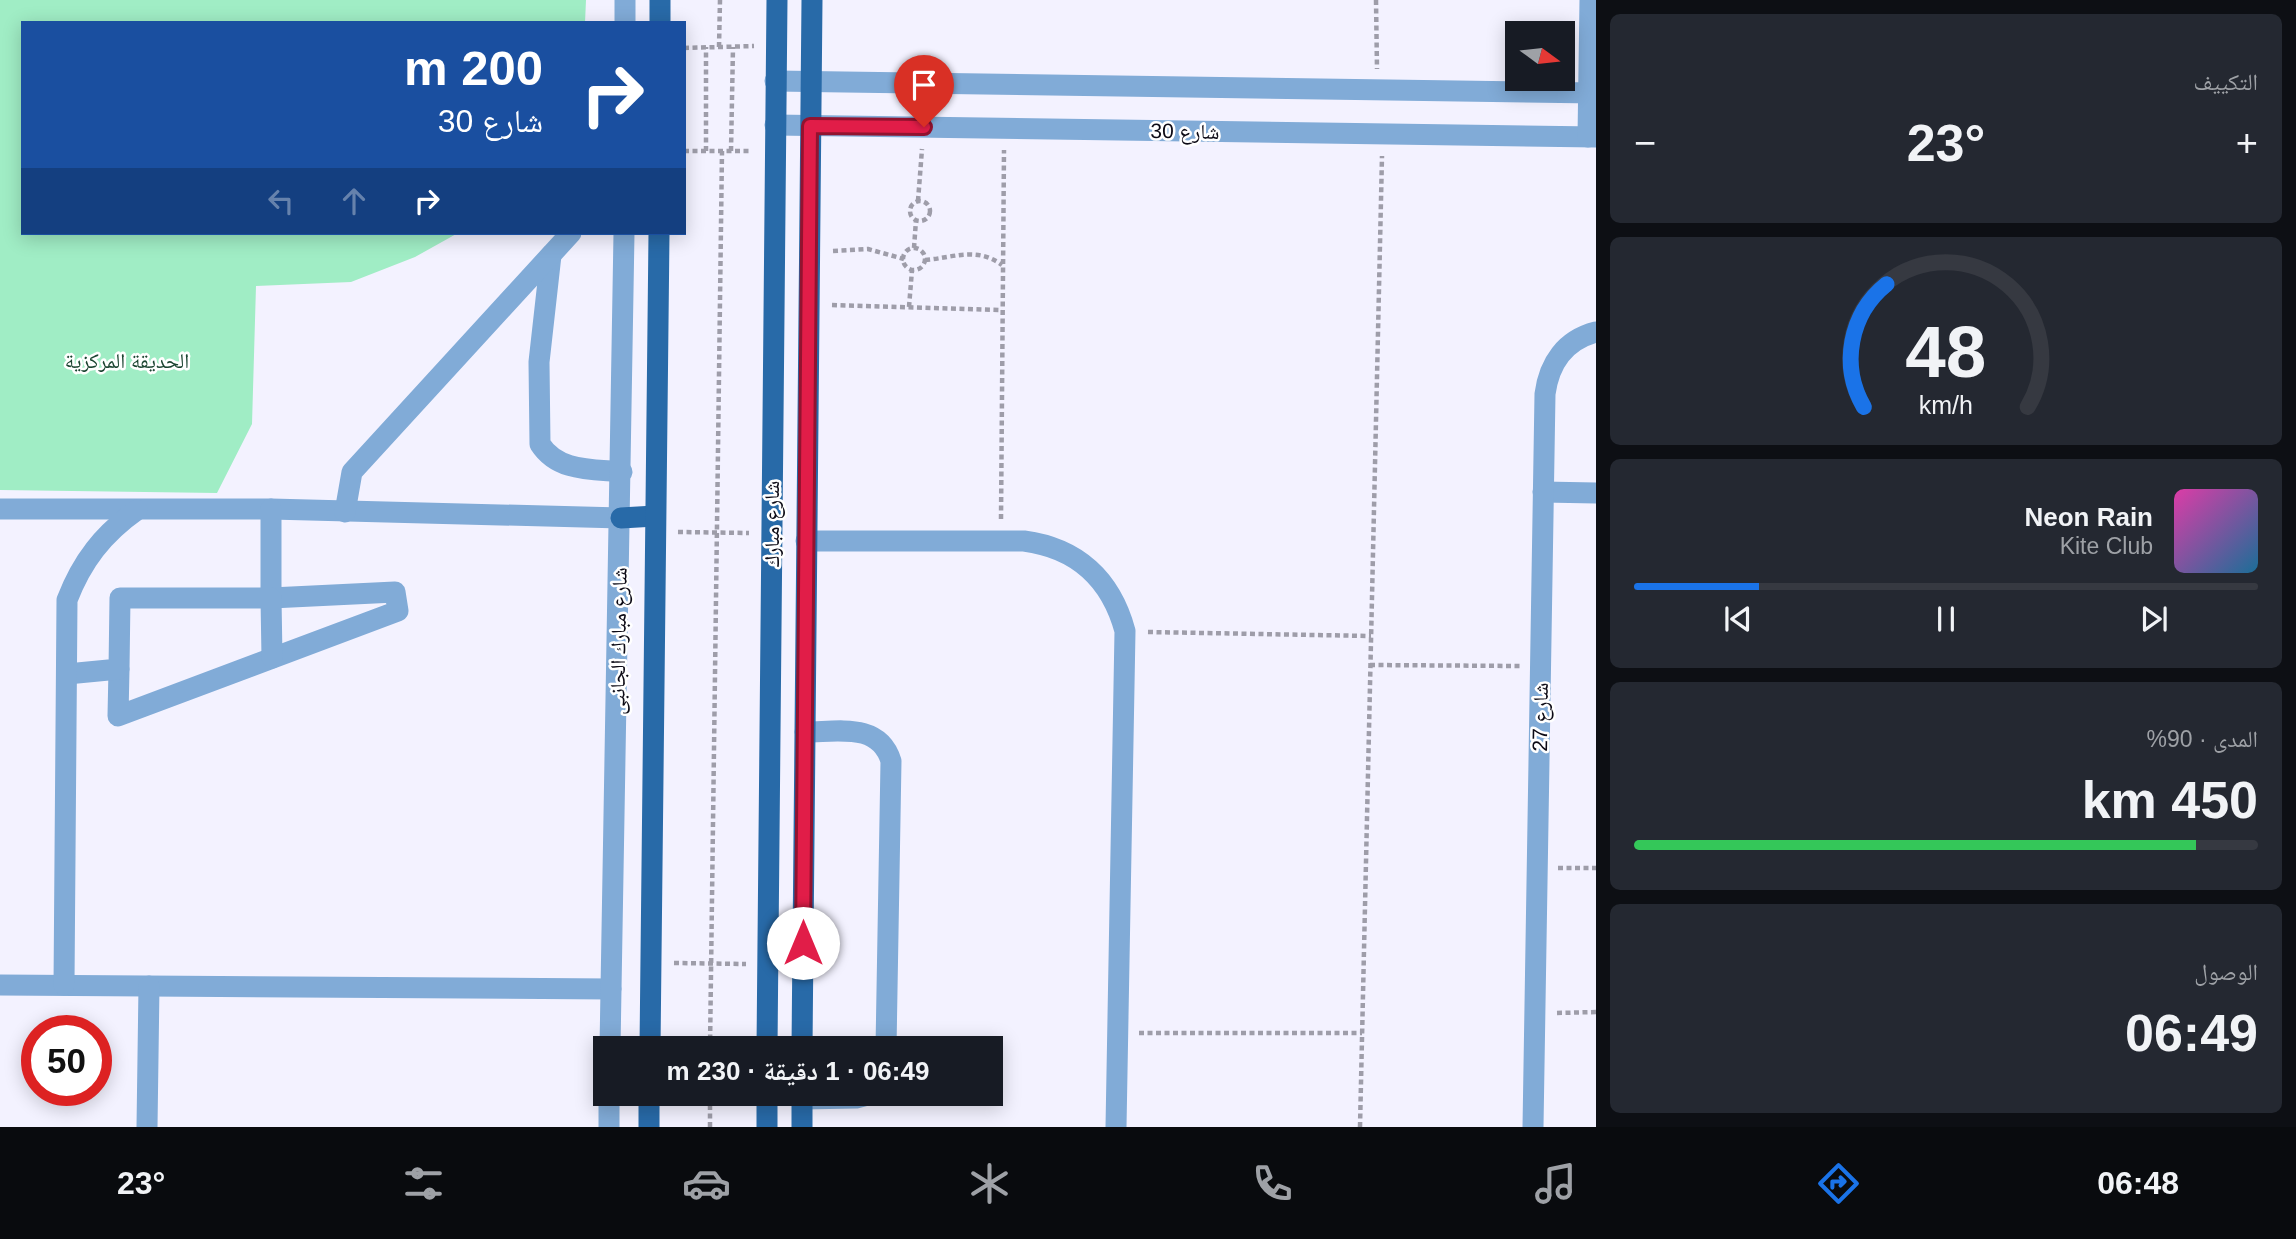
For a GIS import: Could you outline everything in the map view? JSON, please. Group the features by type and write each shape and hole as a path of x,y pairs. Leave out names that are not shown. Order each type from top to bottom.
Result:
{"main road":[{"path":"660,0 660,21"},
{"name":"شارع مبارك","path":"767,1036 777,0"},
{"path":"802,1036 812,0"},
{"path":"650,1036 659,235"},
{"path":"621,518 655,524"},
{"path":"649,1106 649,1127"},
{"path":"766,1127 767,1106"},
{"path":"802,1106 802,1127"}],"street":[{"path":"625,0 625,21"},
{"path":"1590,0 1592,137"},
{"name":"شارع 30","path":"775,81 1592,93"},
{"name":"شارع 30","path":"775,125 1592,137"},
{"path":"345,512 352,472 569,235"},
{"name":"شارع مبارك الجانبى","path":"610,1036 624,235"},
{"path":"551,255 540,362 540,444 555,460 566,466 622,472"},
{"name":"شارع 27","path":"1533,1127 1547,380 1558,356 1567,346 1596,332"},
{"path":"1544,492 1596,493"},
{"path":"0,509 271,509 621,518"},
{"path":"271,509 272,658"},
{"path":"64,985 67,600 76,578 101,540 137,510"},
{"path":"806,541 1001,541 1042,544 1076,557 1103,582 1121,613 1125,631 1116,1127"},
{"path":"395,592 398,611 118,716 120,598 271,598 395,592"},
{"path":"67,674 119,669"},
{"path":"805,732 869,733 882,742 891,761 886,1036"},
{"path":"0,985 611,989"},
{"path":"147,1127 149,986"},
{"path":"609,1127 610,1106"}],"path":[{"path":"719,47 720,0"},
{"path":"1376,0 1377,90"},
{"path":"686,48 776,45"},
{"path":"706,47 706,151"},
{"path":"731,151 733,47"},
{"path":"914,248 916,220 910,213 910,207 918,201 924,127"},
{"path":"1001,541 1004,128"},
{"path":"1360,1127 1382,134"},
{"path":"686,151 774,150"},
{"path":"710,1036 722,151"},
{"path":"916,220 921,221 929,214 927,204 918,201"},
{"path":"809,260 853,248 883,251 904,258"},
{"path":"912,270 908,268 904,258 907,251 914,248 920,250 925,260"},
{"path":"912,270 920,268 925,260 970,253 990,257 1003,265"},
{"path":"909,307 912,270"},
{"path":"808,305 1002,310"},
{"path":"655,524 716,533 771,534"},
{"path":"1125,631 1371,636"},
{"path":"1370,665 1541,666"},
{"path":"1537,868 1596,868"},
{"path":"651,963 768,965"},
{"path":"1535,1014 1596,1012"},
{"path":"1118,1033 1362,1033"},
{"path":"710,1106 710,1127"}],"green space":[{"name":"الحديقة المركزية","path":"0,0 586,0 585,21 21,21 21,235 454,235 415,257 351,282 256,286 252,424 217,493 0,490"}],"route":[{"path":"803,943 810,126 924,127"}]}
